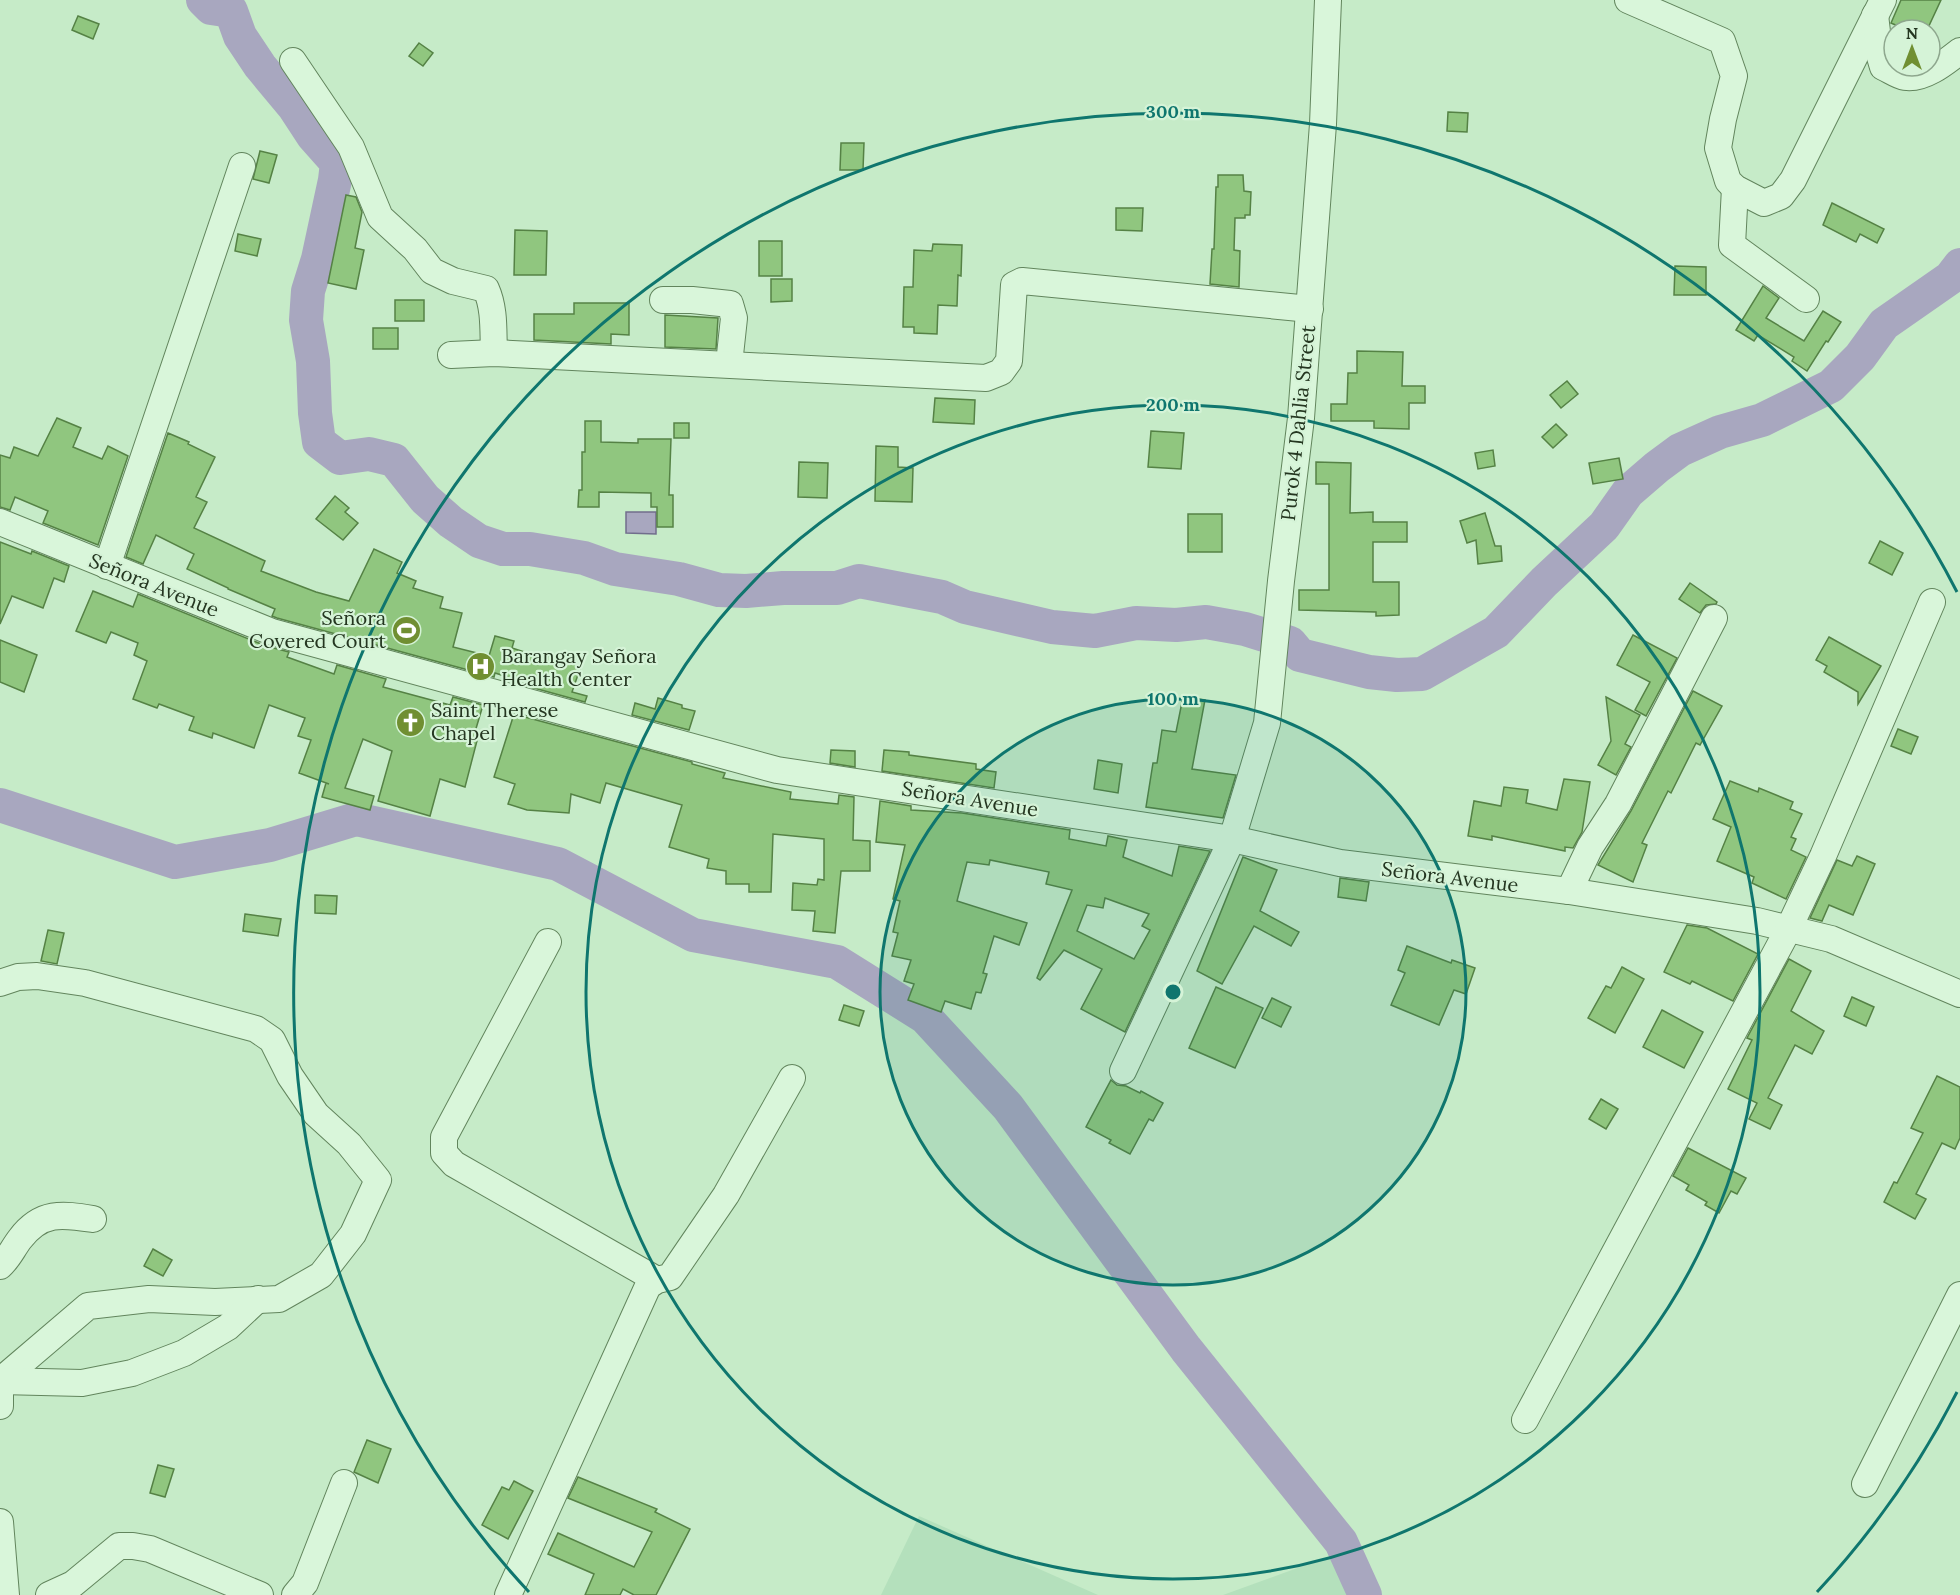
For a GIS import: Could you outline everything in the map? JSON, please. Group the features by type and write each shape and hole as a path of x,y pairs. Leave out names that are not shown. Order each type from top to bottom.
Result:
{"street":[{"name":"Purok 4 Dahlia Street","path":"1123,1071 1232,839 1267,723 1276,622 1301,418 1323,124 1328,0"},
{"path":"1628,0 1722,41 1734,76 1718,148 1728,181 1735,188 1764,203 1781,196 1794,180 1879,8"},
{"path":"1879,8 1880,57 1883,67 1905,77 1917,75 1946,62 1960,51"},
{"path":"293,61 351,147 380,218 415,249 432,271 453,281 486,289 493,310 494,353"},
{"path":"107,566 242,166"},
{"path":"1735,188 1732,245 1806,299"},
{"path":"451,355 494,353 986,378 1001,372 1009,361 1014,285 1022,281 1310,309"},
{"path":"663,300 730,304 734,318 729,364"},
{"name":"Señora Avenue","path":"0,522 272,632 777,770 1232,839 1340,863 1569,891 1757,921 1831,939 1960,993"},
{"path":"1525,1420 1788,930 1823,856 1932,602"},
{"path":"1569,891 1590,847 1618,804 1714,618"},
{"path":"548,942 444,1137 444,1153 454,1164 657,1280"},
{"path":"0,983 18,977 37,976 85,983 256,1029 272,1040 290,1076 316,1114 349,1144 378,1180 353,1234 321,1275 279,1299 214,1302 149,1299 88,1306 0,1381"},
{"path":"508,1595 648,1286 657,1280 670,1277 726,1195 792,1078"},
{"path":"0,1266 36,1222 52,1216 66,1215 93,1219"},
{"path":"1865,1484 1960,1295"},
{"path":"0,1381 82,1383 132,1373 184,1353 228,1327 258,1299"},
{"path":"0,1392 0,1406"},
{"path":"295,1595 305,1582 344,1483"},
{"path":"0,1522 6,1595"},
{"path":"49,1595 73,1584 119,1546 133,1545 150,1549 260,1595"}],"green space":[{"path":"919,1516 1098,1595 881,1595"},
{"path":"1333,1555 1350,1595 1223,1595"}],"water":[{"path":"626,512 656,512 656,534 626,533"}],"building":[{"path":"1901,0 1941,0 1933,18 1893,18"},
{"path":"78,16 99,24 93,39 72,30"},
{"path":"419,43 433,53 423,66 409,56"},
{"path":"1448,112 1468,113 1467,132 1447,131"},
{"path":"841,143 864,143 863,170 840,170"},
{"path":"260,151 277,155 269,183 253,179"},
{"path":"1218,175 1243,175 1244,191 1251,192 1250,215 1245,215 1245,218 1235,218 1234,250 1240,251 1239,287 1210,284"},
{"path":"346,195 356,197 362,212 355,248 364,250 356,289 328,283"},
{"path":"1832,203 1884,229 1877,243 1860,234 1856,242 1823,225"},
{"path":"1116,208 1143,208 1142,231 1116,230"},
{"path":"515,230 547,231 546,275 514,275"},
{"path":"238,234 261,239 257,256 235,251"},
{"path":"759,241 782,241 782,276 759,276"},
{"path":"933,244 962,245 957,306 938,305 937,334 914,333 914,327 903,327 904,287 913,287 914,250 932,251"},
{"path":"1675,266 1706,267 1706,295 1674,295"},
{"path":"771,279 792,279 792,301 771,302"},
{"path":"1763,286 1779,298 1766,318 1804,341 1823,311 1841,322 1807,371 1792,361 1794,357 1758,335 1754,341 1736,330"},
{"path":"395,300 424,300 424,321 395,321"},
{"path":"574,303 629,303 629,335 611,334 611,344 534,340 534,314 574,314"},
{"path":"665,315 718,318 716,349 665,347"},
{"path":"373,328 398,328 398,349 373,349"},
{"path":"1357,351 1403,352 1402,386 1425,386 1425,403 1409,403 1409,429 1374,428 1374,421 1331,421 1331,404 1347,404 1348,373 1357,373"},
{"path":"1567,381 1578,394 1561,408 1550,395"},
{"path":"935,398 975,400 974,424 933,422"},
{"path":"57,418 81,428 73,447 102,459 108,446 128,456 98,545 43,523 48,511 15,497 10,510 0,507 0,455 10,458 14,447 38,456"},
{"path":"585,421 601,421 601,442 638,443 638,439 671,439 669,495 673,495 673,527 657,527 657,507 651,507 651,493 599,492 599,507 578,507 579,490 582,490"},
{"path":"674,423 689,423 689,438 674,438"},
{"path":"1556,424 1567,435 1553,448 1542,437"},
{"path":"1151,431 1184,433 1181,469 1148,467"},
{"path":"168,433 215,457 196,497 207,502 194,528 265,561 261,571 316,592 349,601 374,549 402,562 397,573 416,581 413,588 443,597 440,608 462,613 453,647 489,656 495,636 514,641 512,648 543,658 544,655 581,666 572,692 587,696 585,702 523,685 524,682 495,673 494,677 277,618 272,616 275,609 187,569 194,554 156,535 143,564 126,557"},
{"path":"876,446 898,447 898,467 913,468 912,502 875,501"},
{"path":"1493,450 1495,466 1478,469 1475,453"},
{"path":"1619,458 1623,479 1593,484 1589,463"},
{"path":"799,462 828,463 827,498 798,497"},
{"path":"1316,462 1351,463 1350,513 1373,512 1373,522 1407,522 1407,542 1373,542 1373,582 1399,582 1399,615 1376,616 1376,612 1299,610 1299,590 1329,590 1329,484 1316,484"},
{"path":"335,496 349,508 345,512 358,523 343,540 316,519"},
{"path":"1485,513 1495,546 1501,546 1502,561 1478,564 1476,540 1467,543 1460,521"},
{"path":"1188,514 1222,514 1222,552 1188,552"},
{"path":"1880,541 1903,553 1892,575 1869,563"},
{"path":"0,542 31,554 32,551 69,566 64,582 54,578 43,608 12,596 0,624"},
{"path":"1690,583 1717,602 1716,604 1706,605 1700,613 1679,599"},
{"path":"93,591 133,607 138,594 266,646 289,652 287,657 334,674 337,665 386,679 383,687 450,705 453,697 483,705 475,732 479,733 465,787 440,779 430,816 378,801 392,751 363,739 345,788 374,796 370,810 322,797 326,783 329,784 299,773 311,740 298,736 305,718 269,705 254,748 213,733 212,738 189,730 194,717 159,704 157,708 133,699 147,661 134,655 138,643 111,632 106,643 76,631"},
{"path":"1633,635 1677,658 1646,716 1635,710 1650,682 1617,665"},
{"path":"1829,637 1881,666 1858,704 1858,692 1824,672 1827,666 1816,660"},
{"path":"0,640 37,655 24,692 0,682"},
{"path":"1693,691 1722,706 1700,745 1696,743 1671,793 1668,791 1642,843 1647,845 1633,882 1598,865 1631,811"},
{"path":"1183,697 1205,700 1192,769 1236,775 1223,818 1146,807 1153,763 1157,763 1162,730 1176,732"},
{"path":"1606,697 1640,715 1625,744 1631,747 1616,775 1598,765 1611,741"},
{"path":"658,698 695,711 689,730 632,715 635,703 655,709"},
{"path":"514,714 692,762 692,764 725,773 723,778 791,792 790,799 838,804 839,795 854,797 853,840 870,841 870,871 841,871 835,933 813,931 815,911 792,910 793,883 817,885 818,879 824,880 824,839 773,834 771,892 749,892 749,884 726,884 726,871 707,868 709,859 669,847 682,805 606,783 600,803 571,794 569,813 527,810 508,804 515,784 494,777"},
{"path":"1898,729 1918,737 1911,754 1891,746"},
{"path":"831,750 855,751 855,767 830,763"},
{"path":"884,750 976,764 976,769 996,772 994,788 882,771"},
{"path":"1098,760 1122,764 1118,793 1094,789"},
{"path":"1564,779 1590,782 1582,832 1573,848 1565,847 1565,851 1492,836 1492,840 1468,836 1474,801 1501,806 1504,787 1528,790 1526,803 1557,810"},
{"path":"1730,781 1758,792 1759,788 1793,802 1790,809 1802,814 1791,837 1796,839 1791,850 1806,857 1786,899 1752,883 1754,877 1717,861 1731,827 1713,819"},
{"path":"880,801 911,806 911,810 962,813 1070,830 1069,839 1106,846 1108,836 1127,840 1123,857 1172,876 1179,846 1210,851 1125,1032 1081,1009 1102,969 1064,950 1040,980 1037,978 1072,890 1046,884 1049,872 990,860 989,865 967,862 957,901 1027,923 1019,945 994,936 983,973 987,974 981,993 976,992 971,1009 945,1001 941,1012 908,1000 914,984 904,981 911,960 892,956 898,933 893,932 900,901 893,899 905,845 876,842","holes":["1105,898 1149,914 1142,926 1150,930 1134,959 1077,931 1087,905 1103,908"]},
{"path":"1857,856 1875,864 1853,915 1829,905 1822,921 1810,918 1837,860 1852,866"},
{"path":"1243,857 1277,870 1260,911 1299,932 1291,946 1254,926 1222,984 1197,971"},
{"path":"1340,878 1369,882 1366,901 1338,897"},
{"path":"315,895 337,896 336,914 315,913"},
{"path":"245,914 281,919 278,936 243,931"},
{"path":"1687,925 1707,928 1758,954 1733,1001 1692,981 1690,984 1664,972"},
{"path":"48,930 64,933 57,964 41,961"},
{"path":"1407,946 1451,963 1452,960 1475,968 1466,994 1454,990 1439,1025 1391,1005 1405,973 1398,970"},
{"path":"1789,959 1811,971 1791,1011 1824,1031 1812,1054 1795,1045 1768,1098 1782,1105 1770,1129 1749,1119 1757,1103 1728,1089 1752,1040 1747,1038"},
{"path":"1622,967 1644,979 1615,1033 1588,1018 1606,986 1611,988"},
{"path":"1216,987 1263,1008 1235,1068 1189,1048"},
{"path":"1852,997 1874,1007 1866,1026 1844,1016"},
{"path":"1272,998 1291,1007 1281,1027 1262,1018"},
{"path":"844,1005 864,1011 859,1026 839,1020"},
{"path":"1662,1010 1703,1032 1684,1068 1643,1047"},
{"path":"1937,1076 1960,1087 1960,1138 1955,1149 1942,1143 1916,1194 1926,1199 1915,1219 1884,1202 1894,1182 1897,1183 1923,1133 1911,1128"},
{"path":"1111,1080 1117,1085 1126,1086 1140,1093 1141,1091 1163,1103 1153,1121 1149,1119 1130,1154 1109,1143 1111,1140 1086,1127"},
{"path":"1601,1099 1618,1109 1606,1129 1589,1119"},
{"path":"1688,1148 1746,1178 1737,1194 1731,1191 1719,1213 1705,1205 1707,1202 1686,1190 1689,1185 1673,1176"},
{"path":"153,1249 172,1260 163,1276 144,1266"},
{"path":"367,1440 391,1449 378,1483 354,1472"},
{"path":"158,1465 174,1469 165,1497 150,1493"},
{"path":"578,1477 657,1509 655,1512 690,1529 656,1595 634,1595 623,1589 620,1595 585,1595 594,1574 548,1554 558,1533 634,1567 652,1532 568,1498"},
{"path":"514,1481 533,1491 508,1539 482,1525 502,1487 509,1490"}],"waterway":[{"path":"203,0 211,8 231,11 240,36 260,66 294,107 313,136 337,163 318,259 308,291 306,320 313,361 315,413 319,442 340,458 369,454 394,460 425,499 451,522 479,541 503,549 530,549 584,558 615,569 679,579 719,590 837,588 859,581 942,597 965,607 1052,627 1095,631 1136,623 1176,625 1206,622 1245,629 1290,643 1300,655 1369,672 1397,675 1422,674 1496,632 1544,582 1604,526 1628,492 1657,467 1680,450 1720,432 1762,420 1831,386 1860,357 1884,324 1950,278 1960,265"},
{"path":"0,805 175,862 270,845 356,819 558,864 693,935 837,962 925,1017 1008,1107 1186,1349 1341,1542 1365,1595"}],"place":[{"name":"Señora Covered Court","path":"407,630"},
{"name":"Barangay Señora Health Center","path":"480,667"},
{"name":"Saint Therese Chapel","path":"410,722"}]}
